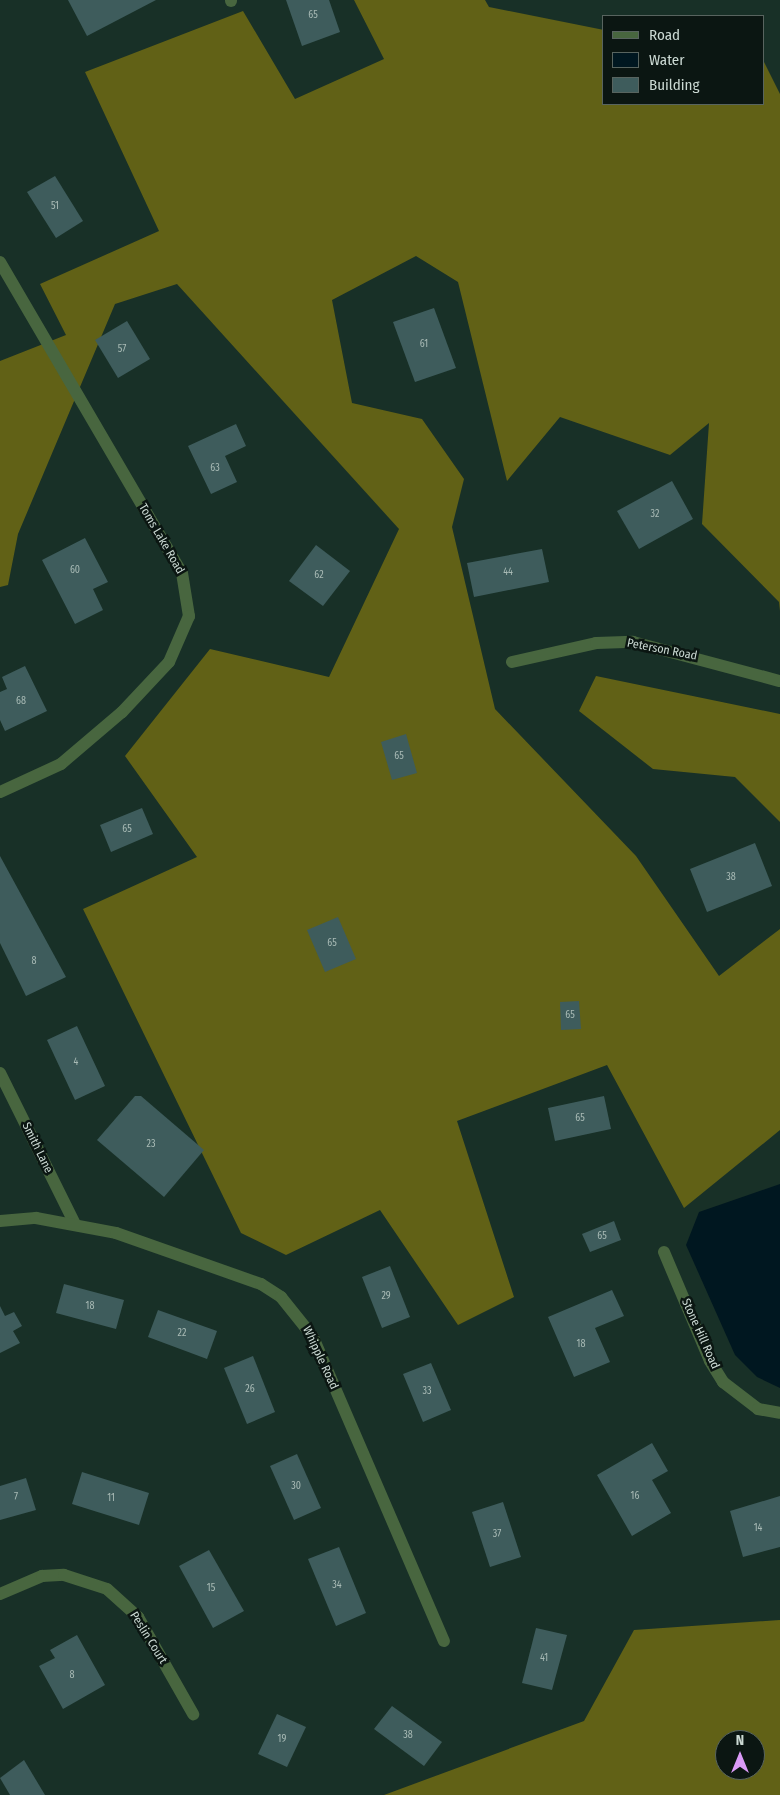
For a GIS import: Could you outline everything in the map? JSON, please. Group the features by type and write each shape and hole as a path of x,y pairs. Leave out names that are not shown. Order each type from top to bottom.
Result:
{"street":[{"name":"Toms Lake Road","path":"0,262 182,573 189,616 169,662 122,712 61,764 0,792"},
{"name":"Peterson Road","path":"512,662 596,643 633,642 780,681"},
{"name":"Smith Lane","path":"0,1073 74,1224"},
{"name":"Whipple Road","path":"0,1221 36,1218 116,1233 261,1284 299,1314 313,1337 444,1641"},
{"name":"Stone Hill Road","path":"664,1252 710,1361 723,1382 758,1408 780,1413"},
{"name":"Peslin Court","path":"0,1594 42,1576 64,1574 107,1589 138,1617 193,1714"}],"shaded area":[{"path":"354,0 485,0 489,7 602,30 602,105 765,105 765,64 780,94 780,611 779,602 702,524 709,423 670,455 560,417 507,481 458,282 416,256 332,300 352,403 422,419 464,479 452,527 495,709 636,856 719,976 780,929 780,1130 684,1208 607,1065 457,1121 514,1297 458,1325 380,1210 286,1255 241,1233 83,909 197,857 125,756 210,649 329,677 399,529 177,284 115,304 18,534 8,585 0,587 0,361 66,335 40,284 159,231 85,72 243,11 295,99 384,59"},
{"path":"596,676 780,714 780,822 735,777 653,769 579,711"},
{"path":"780,1620 780,1795 384,1795 584,1721 634,1630"}],"water":[{"path":"780,1184 780,1388 757,1377 735,1355 686,1245 699,1212"}],"building":[{"path":"68,0 156,0 87,36"},
{"path":"286,0 329,0 340,32 302,46"},
{"path":"55,176 83,221 56,238 27,192"},
{"path":"434,308 456,368 415,382 393,322"},
{"path":"127,321 150,359 118,378 95,340"},
{"path":"236,424 246,446 225,456 237,482 211,494 188,446"},
{"path":"672,481 693,519 639,549 617,511"},
{"path":"85,538 108,582 93,589 103,610 75,624 42,560"},
{"path":"316,545 350,571 323,606 289,581"},
{"path":"542,549 549,582 474,597 467,563"},
{"path":"25,666 47,711 5,731 0,720 0,692 7,689 2,677"},
{"path":"406,734 417,773 392,780 381,742"},
{"path":"142,808 153,834 111,852 100,825"},
{"path":"755,843 772,886 707,912 690,869"},
{"path":"0,856 66,977 26,996 0,943"},
{"path":"338,917 356,959 325,972 307,930"},
{"path":"579,1001 581,1029 561,1030 560,1002"},
{"path":"77,1026 105,1086 75,1100 47,1040"},
{"path":"135,1096 141,1096 204,1150 164,1197 97,1140"},
{"path":"604,1096 611,1129 555,1141 548,1108"},
{"path":"614,1221 621,1240 590,1252 582,1234"},
{"path":"390,1266 410,1317 382,1328 362,1277"},
{"path":"64,1284 124,1300 116,1329 56,1313"},
{"path":"612,1290 624,1316 595,1328 610,1362 574,1377 548,1317"},
{"path":"0,1306 5,1316 14,1312 22,1326 13,1331 20,1343 0,1353"},
{"path":"158,1310 217,1331 207,1359 148,1337"},
{"path":"253,1356 275,1412 247,1424 224,1368"},
{"path":"431,1363 451,1410 423,1422 403,1374"},
{"path":"652,1443 668,1471 652,1480 671,1513 632,1536 597,1475"},
{"path":"297,1454 321,1508 294,1520 270,1466"},
{"path":"82,1472 149,1493 139,1525 72,1504"},
{"path":"26,1478 36,1510 0,1520 0,1486"},
{"path":"780,1496 780,1547 743,1557 730,1511"},
{"path":"503,1502 521,1557 490,1567 472,1512"},
{"path":"339,1547 366,1613 336,1626 308,1559"},
{"path":"209,1550 244,1611 213,1628 179,1566"},
{"path":"536,1628 567,1635 552,1690 522,1683"},
{"path":"77,1635 105,1685 63,1709 39,1666 55,1658 50,1650"},
{"path":"392,1706 442,1742 424,1766 374,1729"},
{"path":"277,1714 306,1727 287,1767 258,1754"},
{"path":"24,1760 45,1795 10,1795 0,1778"}]}
